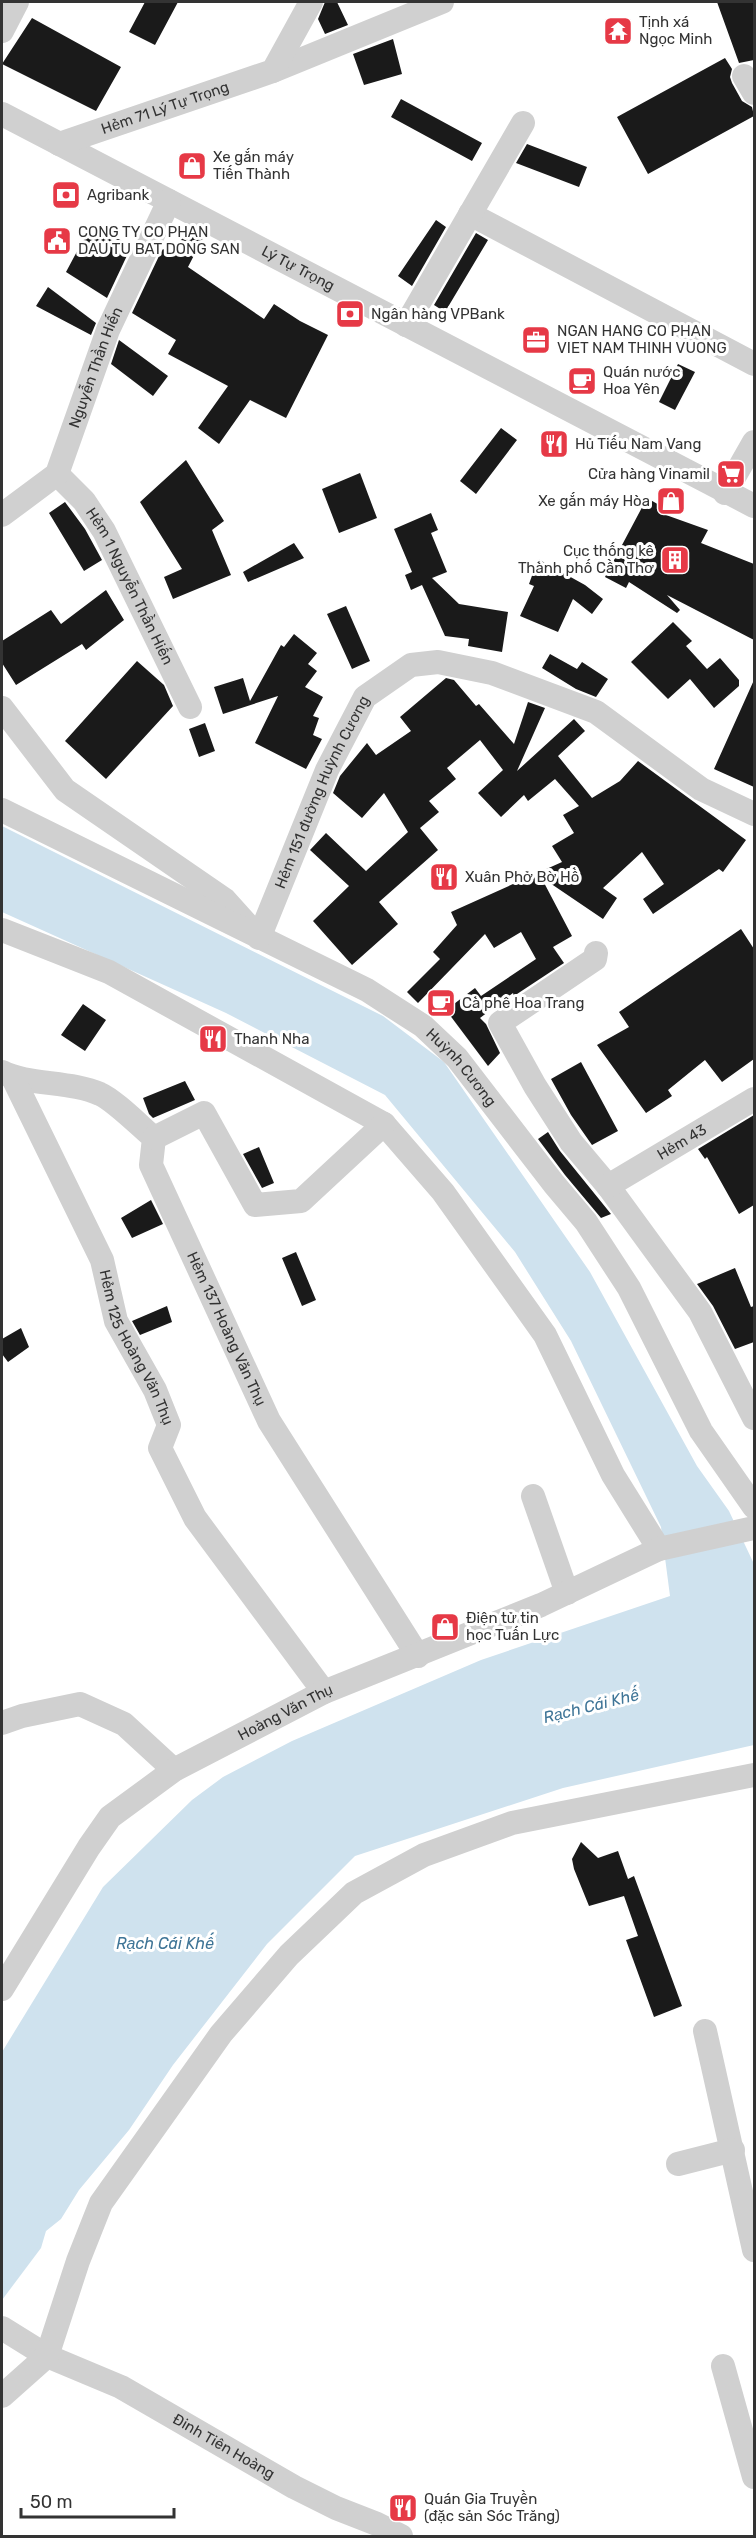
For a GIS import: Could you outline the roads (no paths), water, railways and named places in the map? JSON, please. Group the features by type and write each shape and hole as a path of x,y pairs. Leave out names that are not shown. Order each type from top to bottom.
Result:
{"street":[{"path":"2,31 17,2"},
{"path":"273,71 311,2"},
{"name":"Hẻm 71 Lý Tự Trọng","path":"58,144 273,71 442,2"},
{"name":"Lý Tự Trọng","path":"2,114 754,507"},
{"path":"406,325 523,123"},
{"name":"Nguyễn Thần Hiến","path":"57,474 108,330 169,201"},
{"path":"470,214 754,364"},
{"path":"726,493 754,442"},
{"path":"2,515 57,474"},
{"name":"Hẻm 1 Nguyễn Thần Hiến","path":"57,474 84,501 104,531 190,707"},
{"name":"Hẻm 151 đường Huỳnh Cương","path":"259,938 327,770 366,697 411,665 438,663 492,673 596,712 701,789 754,814"},
{"path":"2,708 65,790 225,900 259,938"},
{"name":"Huỳnh Cương","path":"2,810 367,990 423,1026 457,1058 586,1222 629,1288 701,1431 754,1507"},
{"path":"2,930 109,972 384,1124 442,1192 545,1335 613,1475 659,1549"},
{"path":"596,953 595,958 500,1023 535,1086 571,1142 608,1186 700,1312 754,1418"},
{"path":"7,1075 101,1094 154,1138 204,1113 255,1205 301,1201 384,1124"},
{"name":"Hẻm 125 Hoàng Văn Thụ","path":"7,1075 102,1260 116,1321 155,1389 169,1425 160,1448 195,1518 324,1692"},
{"name":"Hẻm 43","path":"608,1186 754,1099"},
{"name":"Hẻm 137 Hoàng Văn Thụ","path":"154,1138 151,1165 269,1421 418,1656"},
{"path":"533,1496 567,1593"},
{"name":"Hoàng Văn Thụ","path":"2,1989 88,1847 110,1817 174,1770 324,1692 418,1656 567,1593 659,1549 754,1528"},
{"path":"2,1724 22,1716 80,1704 124,1724 174,1770"},
{"path":"2,2396 47,2356 78,2261 101,2203 221,2034 289,1955 354,1893 424,1855 512,1823 754,1774"},
{"path":"705,2031 754,2250"},
{"path":"678,2164 733,2150"},
{"name":"Đinh Tiên Hoàng","path":"2,2328 47,2356 121,2387 294,2487 401,2536"},
{"path":"723,2366 754,2477"}],"water":[{"name":"Rạch Cái Khế","path":"2,826 383,1016 444,1062 590,1272 697,1466 729,1511 754,1564 754,1745 563,1788 355,1856 267,1944 173,2065 129,2130 79,2190 61,2219 46,2231 41,2248 2,2300 2,2052 103,1887 192,1800 223,1777 292,1741 481,1660 670,1596 661,1527 571,1341 515,1252 385,1095 226,1013 2,912"}],"place":[{"name":"Tịnh xá Ngọc Minh","path":"618,31"},
{"name":"Xe gắn máy Tiến Thành","path":"192,166"},
{"name":"Agribank","path":"66,195"},
{"name":"CONG TY CO PHAN DAU TU BAT DONG SAN","path":"57,241"},
{"name":"Ngân hàng VPBank","path":"350,314"},
{"name":"NGAN HANG CO PHAN VIET NAM THINH VUONG","path":"536,340"},
{"name":"Quán nước Hoa Yên","path":"582,381"},
{"name":"Hủ Tiếu Nam Vang","path":"554,444"},
{"name":"Cửa hàng Vinamil","path":"731,474"},
{"name":"Xe gắn máy Hòa","path":"671,501"},
{"name":"Cục thống kê Thành phố Cần Thơ","path":"675,560"},
{"name":"Xuân Phở Bờ Hồ","path":"444,877"},
{"name":"Cà phê Hoa Trang","path":"441,1003"},
{"name":"Thanh Nha","path":"213,1039"},
{"name":"Điện tử tin học Tuấn Lực","path":"445,1627"},
{"name":"Quán Gia Truyền (đặc sản Sóc Trăng)","path":"403,2508"}]}
